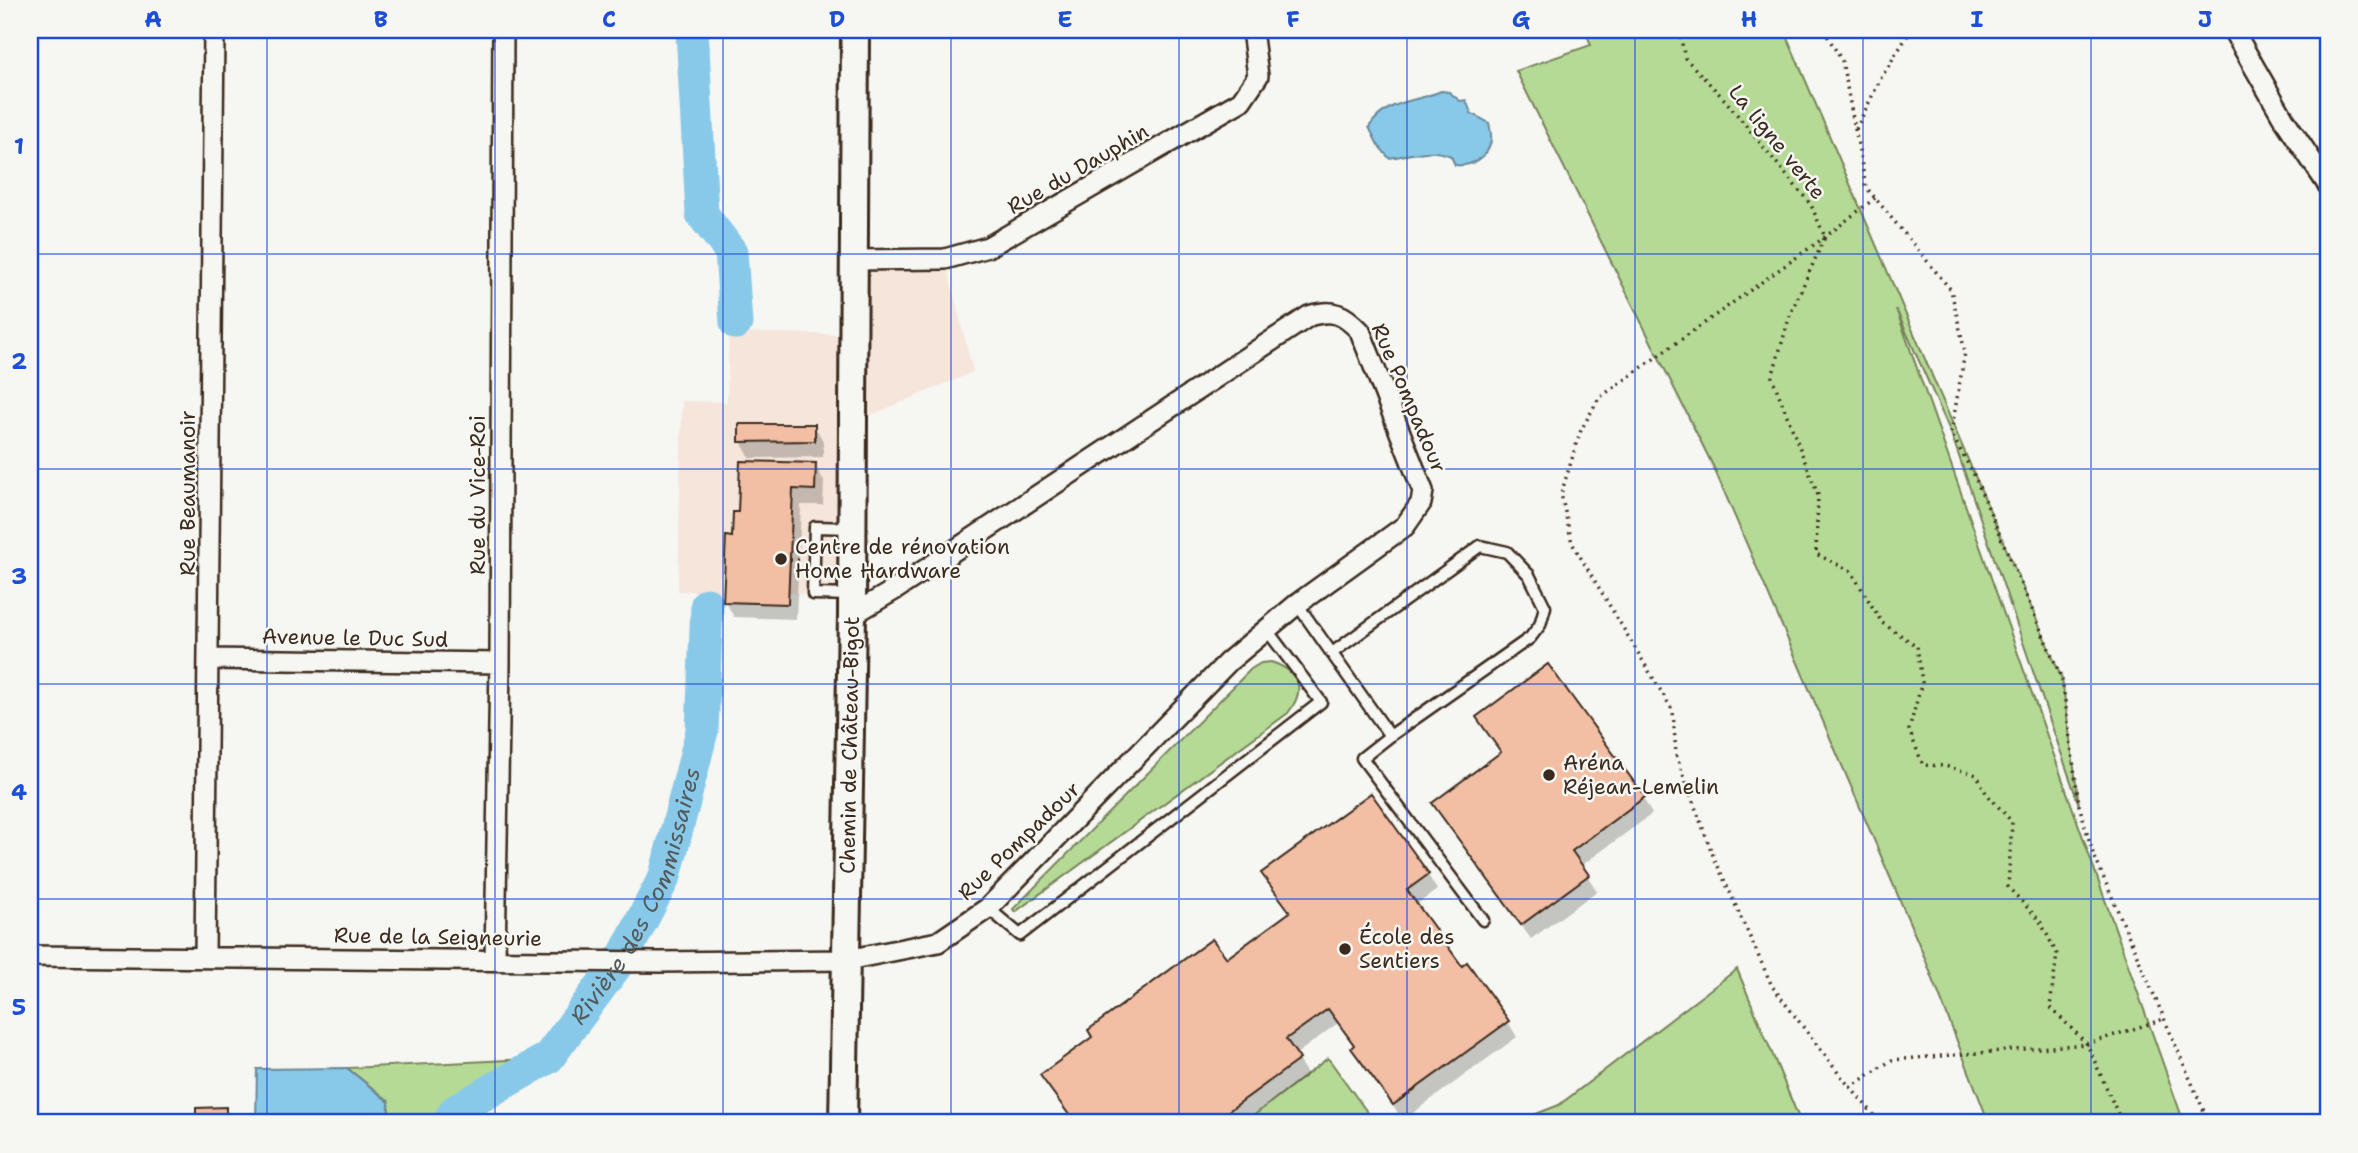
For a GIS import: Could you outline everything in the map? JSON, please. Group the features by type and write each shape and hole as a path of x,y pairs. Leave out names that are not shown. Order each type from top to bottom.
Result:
{"street":[{"name":"Rue Beaumanoir","path":"205,957 214,30"},
{"name":"Rue du Vice-Roi","path":"495,960 500,663 503,30"},
{"name":"Chemin de Château-Bigot","path":"843,1123 853,528 855,30"},
{"name":"Rue du Dauphin","path":"854,260 945,258 988,247 1241,102 1258,76 1252,30"},
{"path":"2233,30 2284,119 2328,186"},
{"name":"Rue Pompadour","path":"846,960 938,942 988,908 1228,662 1297,604 1405,526 1421,503 1423,491 1360,331 1348,319 1324,312 1309,316 897,589 851,605"},
{"name":"Avenue le Duc Sud","path":"209,659 500,663"},
{"name":"Rue de la Seigneurie","path":"30,956 660,962 846,960"}],"lane":[{"path":"851,605 813,594 815,527 853,528"},
{"path":"1332,653 1480,546 1507,552 1529,575 1545,607 1540,625 1530,638 1362,758 1483,920"},
{"path":"1297,604 1390,736"},
{"path":"988,908 1020,934 1321,702 1266,630"}],"path":[{"name":"La ligne verte","path":"1679,30 1685,58 1725,100 1811,205 1825,237"},
{"path":"1824,30 1842,61 1866,187 1951,290 1965,352 1951,433 1974,475 2062,679 2079,805 2093,853 2209,1123"},
{"path":"1855,131 1881,78 1911,30"},
{"path":"1875,198 1825,237 1600,398 1581,430 1562,494 1572,542 1673,711 1676,755 1713,853 1772,986 1881,1123"},
{"path":"1825,237 1790,315 1772,377 1818,495 1816,554 1851,571 1882,623 1917,646 1922,682 1909,730 1923,765 1945,766 1977,775 1986,793 2012,822 2008,887 2040,921 2057,954 2050,1007 2087,1044 2122,1123"},
{"path":"1850,1087 1892,1060 2087,1044 2164,1019"}],"shaded area":[{"path":"945,259 973,372 852,423 851,595 678,591 682,401 727,402 729,332 852,335 854,260"}],"green space":[{"path":"1585,30 1784,30 2062,679 2079,805 1951,433 1896,309 2184,1123 1989,1123 1924,956 1714,468 1516,71 1591,45"},
{"path":"1271,662 1288,670 1297,682 1297,696 1288,713 1015,912 1013,909 1251,669 1261,663"},
{"path":"1737,969 1801,1123 1513,1123 1559,1105"},
{"path":"548,1058 455,1111 456,1123 388,1123 389,1101 347,1068"},
{"path":"1328,1058 1375,1123 1244,1123"}],"water":[{"path":"1441,91 1449,92 1460,101 1466,100 1471,113 1489,123 1491,139 1483,157 1473,163 1461,165 1455,165 1451,156 1435,152 1389,158 1378,145 1369,127 1384,111 1393,106"},
{"path":"347,1068 389,1102 388,1123 256,1123 257,1069"}],"building":[{"path":"739,424 815,424 815,441 739,442"},
{"path":"740,461 816,463 815,490 793,489 788,604 723,602 726,536 732,537 733,512 738,512"},
{"name":"Aréna Réjean‑Lemelin","path":"1548,664 1645,797 1572,851 1589,875 1521,925 1432,803 1501,752 1476,717"},
{"name":"École des Sentiers","path":"1371,793 1429,874 1407,890 1462,966 1467,962 1509,1021 1393,1105 1351,1048 1354,1045 1328,1009 1286,1039 1300,1059 1212,1123 1075,1123 1040,1075 1092,1037 1088,1030 1212,939 1227,958 1290,912 1261,873"},
{"path":"226,1107 226,1123 196,1123 196,1108"}],"waterway":[{"name":"Rivière des Commissaires","path":"692,30 702,214 731,252 736,323"},
{"name":"Rivière des Commissaires","path":"448,1123 455,1111 548,1058 624,955 665,876 702,731 707,604"}],"place":[{"name":"Centre de rénovation Home Hardware","path":"781,559"},
{"name":"Aréna Réjean‑Lemelin","path":"1549,775"},
{"name":"École des Sentiers","path":"1345,949"}]}
